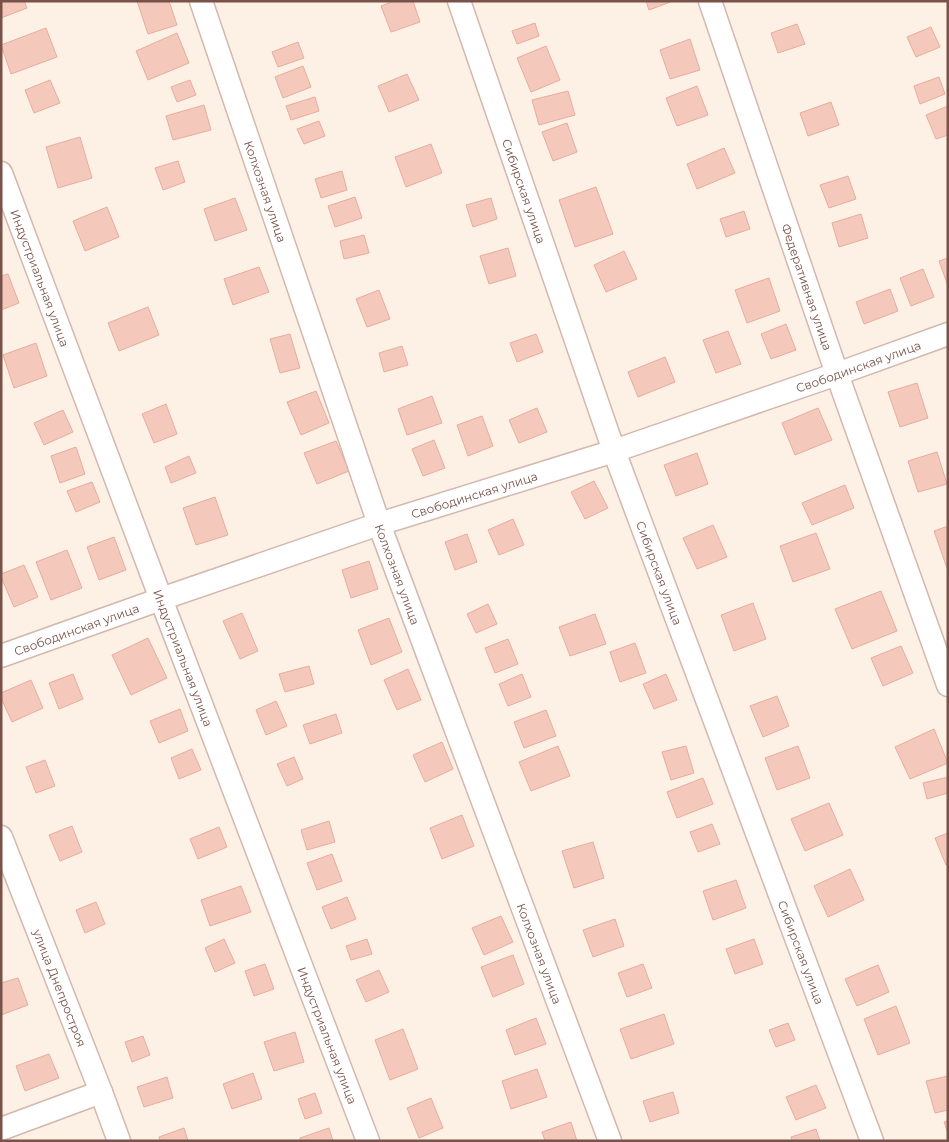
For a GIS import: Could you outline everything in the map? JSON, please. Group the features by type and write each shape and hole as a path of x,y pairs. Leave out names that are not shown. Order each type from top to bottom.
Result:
{"street":[{"name":"Колхозная улица","path":"202,1 379,524 610,1141"},
{"name":"Сибирская улица","path":"459,1 614,451 872,1141"},
{"name":"Федеративная улица","path":"710,1 837,374 948,685"},
{"name":"Индустриальная улица","path":"1,173 368,1141"},
{"name":"Свободинская улица","path":"1,656 379,524 614,451 948,334"},
{"name":"улица Днепростроя","path":"1,837 119,1141"},
{"path":"1,1129 101,1092"}],"building":[{"path":"1,1 24,1 27,8 1,18"},
{"path":"137,1 169,1 177,25 148,34"},
{"path":"394,1 413,1 420,22 391,32 381,6"},
{"path":"646,1 673,1 649,10"},
{"path":"535,23 539,36 517,44 512,31"},
{"path":"797,24 805,44 778,53 771,33"},
{"path":"931,27 940,47 916,57 907,37"},
{"path":"46,28 57,57 11,74 1,45"},
{"path":"177,33 189,63 148,80 136,51"},
{"path":"690,39 700,70 670,79 660,50"},
{"path":"298,42 304,58 278,67 272,52"},
{"path":"546,46 560,80 531,92 517,58"},
{"path":"303,66 311,87 283,98 275,77"},
{"path":"407,74 419,100 389,112 378,86"},
{"path":"939,77 945,94 920,104 914,86"},
{"path":"50,80 60,103 34,113 25,90"},
{"path":"190,80 196,95 177,102 171,87"},
{"path":"697,86 708,115 677,126 666,98"},
{"path":"568,91 575,115 539,125 532,100"},
{"path":"315,97 319,111 291,120 286,106"},
{"path":"831,102 839,125 808,136 800,113"},
{"path":"204,105 211,130 173,140 166,116"},
{"path":"948,106 948,135 936,139 926,115"},
{"path":"319,121 325,136 304,144 297,129"},
{"path":"567,123 577,152 553,161 542,132"},
{"path":"80,137 92,178 58,188 46,147"},
{"path":"431,144 442,173 406,187 395,157"},
{"path":"724,148 735,173 697,189 687,164"},
{"path":"178,161 185,182 163,190 155,168"},
{"path":"342,171 347,190 321,198 315,179"},
{"path":"848,176 856,199 829,208 820,185"},
{"path":"596,187 613,234 575,247 559,200"},
{"path":"355,197 362,218 335,227 328,206"},
{"path":"235,198 247,230 215,241 204,209"},
{"path":"491,198 497,219 473,227 466,205"},
{"path":"107,207 119,237 85,251 73,221"},
{"path":"744,211 750,229 726,237 720,219"},
{"path":"861,214 868,238 839,247 832,223"},
{"path":"364,235 369,253 344,259 340,241"},
{"path":"508,248 516,276 489,284 480,256"},
{"path":"624,251 637,279 606,292 594,265"},
{"path":"948,258 948,286 939,261"},
{"path":"259,267 269,292 233,305 224,279"},
{"path":"923,269 934,297 911,306 900,278"},
{"path":"8,274 19,303 1,310 1,276"},
{"path":"769,278 780,311 747,323 735,290"},
{"path":"890,289 898,311 864,324 856,302"},
{"path":"379,290 390,319 367,327 356,299"},
{"path":"148,307 159,335 119,351 108,323"},
{"path":"786,324 796,350 771,359 761,334"},
{"path":"728,331 741,364 716,373 703,340"},
{"path":"290,334 300,368 280,373 270,339"},
{"path":"536,334 543,352 517,362 510,343"},
{"path":"36,343 47,376 14,388 3,355"},
{"path":"402,346 408,365 384,372 379,353"},
{"path":"665,357 675,382 638,397 628,372"},
{"path":"917,383 928,418 900,427 888,392"},
{"path":"316,391 329,423 301,435 287,402"},
{"path":"432,396 442,423 407,435 398,409"},
{"path":"166,404 177,434 154,443 142,414"},
{"path":"537,408 547,432 519,443 509,420"},
{"path":"818,408 832,440 795,455 782,423"},
{"path":"63,410 73,432 44,445 34,423"},
{"path":"482,416 493,446 468,456 457,425"},
{"path":"434,440 445,468 423,476 412,449"},
{"path":"336,441 349,471 317,484 304,453"},
{"path":"76,447 85,474 60,483 51,456"},
{"path":"937,452 947,484 918,492 908,461"},
{"path":"697,453 708,484 676,496 664,465"},
{"path":"189,456 196,473 171,483 165,467"},
{"path":"594,481 608,508 585,519 571,492"},
{"path":"92,482 100,502 76,512 67,491"},
{"path":"845,485 854,508 812,525 802,503"},
{"path":"215,497 228,535 196,545 183,508"},
{"path":"513,519 524,545 499,555 488,530"},
{"path":"713,525 727,557 697,569 683,538"},
{"path":"948,526 948,571 934,531"},
{"path":"816,533 830,569 793,582 780,546"},
{"path":"467,534 477,562 455,570 445,542"},
{"path":"114,537 126,570 99,580 87,547"},
{"path":"67,550 82,588 51,600 36,562"},
{"path":"369,561 378,589 351,598 342,570"},
{"path":"24,565 38,597 14,607 1,574"},
{"path":"881,591 897,631 852,649 835,609"},
{"path":"753,603 766,639 734,651 721,615"},
{"path":"488,604 497,624 476,633 467,614"},
{"path":"242,613 258,651 240,659 223,621"},
{"path":"595,614 606,644 570,656 559,627"},
{"path":"389,618 402,652 371,665 358,630"},
{"path":"148,638 167,678 131,695 112,655"},
{"path":"508,639 518,664 495,673 485,648"},
{"path":"635,643 646,673 620,682 610,652"},
{"path":"901,646 913,673 883,686 871,658"},
{"path":"309,666 314,684 285,692 279,674"},
{"path":"408,669 421,700 397,710 384,680"},
{"path":"73,674 83,699 59,709 49,683"},
{"path":"522,674 531,697 508,706 499,684"},
{"path":"666,674 677,700 654,709 643,684"},
{"path":"31,680 43,708 12,722 1,698 1,693"},
{"path":"777,696 789,726 763,737 750,706"},
{"path":"276,701 287,726 266,735 256,710"},
{"path":"180,709 188,731 159,743 150,721"},
{"path":"546,710 556,736 524,748 514,722"},
{"path":"336,714 342,733 310,744 303,725"},
{"path":"934,729 948,763 910,779 895,747"},
{"path":"442,742 453,769 425,782 413,755"},
{"path":"558,746 570,776 531,791 519,762"},
{"path":"686,746 694,773 671,780 662,752"},
{"path":"798,746 810,778 777,790 765,758"},
{"path":"192,749 201,770 179,779 171,758"},
{"path":"294,757 303,779 287,786 277,764"},
{"path":"45,760 55,786 36,793 26,767"},
{"path":"948,777 948,793 927,799 923,783"},
{"path":"703,778 713,804 677,818 667,792"},
{"path":"829,803 843,835 805,851 791,819"},
{"path":"462,815 474,846 442,859 430,828"},
{"path":"329,821 335,842 307,850 301,830"},
{"path":"712,824 720,844 698,852 690,832"},
{"path":"72,826 82,852 60,861 49,835"},
{"path":"219,827 227,847 198,859 190,839"},
{"path":"948,833 948,864 946,865 935,838"},
{"path":"593,842 604,878 574,888 562,851"},
{"path":"332,854 342,881 317,890 307,863"},
{"path":"850,869 864,900 828,917 814,886"},
{"path":"736,880 746,908 713,920 703,891"},
{"path":"241,886 251,912 210,926 201,900"},
{"path":"347,897 356,919 331,929 322,907"},
{"path":"96,902 105,924 85,933 76,910"},
{"path":"501,916 513,942 484,955 472,928"},
{"path":"615,919 624,946 593,957 583,930"},
{"path":"224,939 235,963 215,972 205,948"},
{"path":"367,939 372,954 351,960 346,946"},
{"path":"754,939 763,964 735,974 726,949"},
{"path":"513,955 524,984 493,997 481,967"},
{"path":"265,964 274,989 254,996 245,971"},
{"path":"643,964 652,988 627,997 618,973"},
{"path":"878,965 889,992 857,1006 845,979"},
{"path":"379,970 389,992 366,1002 356,980"},
{"path":"18,978 28,1005 1,1015 1,983"},
{"path":"896,1006 910,1043 878,1055 864,1019"},
{"path":"664,1014 674,1044 631,1059 620,1029"},
{"path":"536,1018 546,1044 515,1055 506,1030"},
{"path":"788,1023 795,1040 776,1047 769,1030"},
{"path":"403,1029 418,1069 390,1080 375,1040"},
{"path":"295,1032 304,1062 274,1071 264,1042"},
{"path":"143,1036 150,1055 132,1062 125,1042"},
{"path":"49,1054 59,1078 25,1091 16,1066"},
{"path":"537,1069 547,1097 511,1109 502,1081"},
{"path":"253,1073 262,1099 232,1109 223,1084"},
{"path":"948,1076 948,1110 935,1113 926,1081"},
{"path":"167,1077 173,1098 144,1107 137,1087"},
{"path":"816,1085 826,1108 796,1120 786,1097"},
{"path":"673,1092 679,1113 650,1122 643,1101"},
{"path":"315,1093 322,1113 305,1119 298,1099"},
{"path":"431,1098 443,1128 419,1138 407,1108"},
{"path":"948,1121 948,1133 944,1122"},
{"path":"571,1122 577,1141 545,1141 542,1132"},
{"path":"184,1128 188,1141 160,1141 159,1137"},
{"path":"329,1128 333,1141 300,1141 300,1138"},
{"path":"816,1129 820,1141 792,1141 791,1137"}]}
